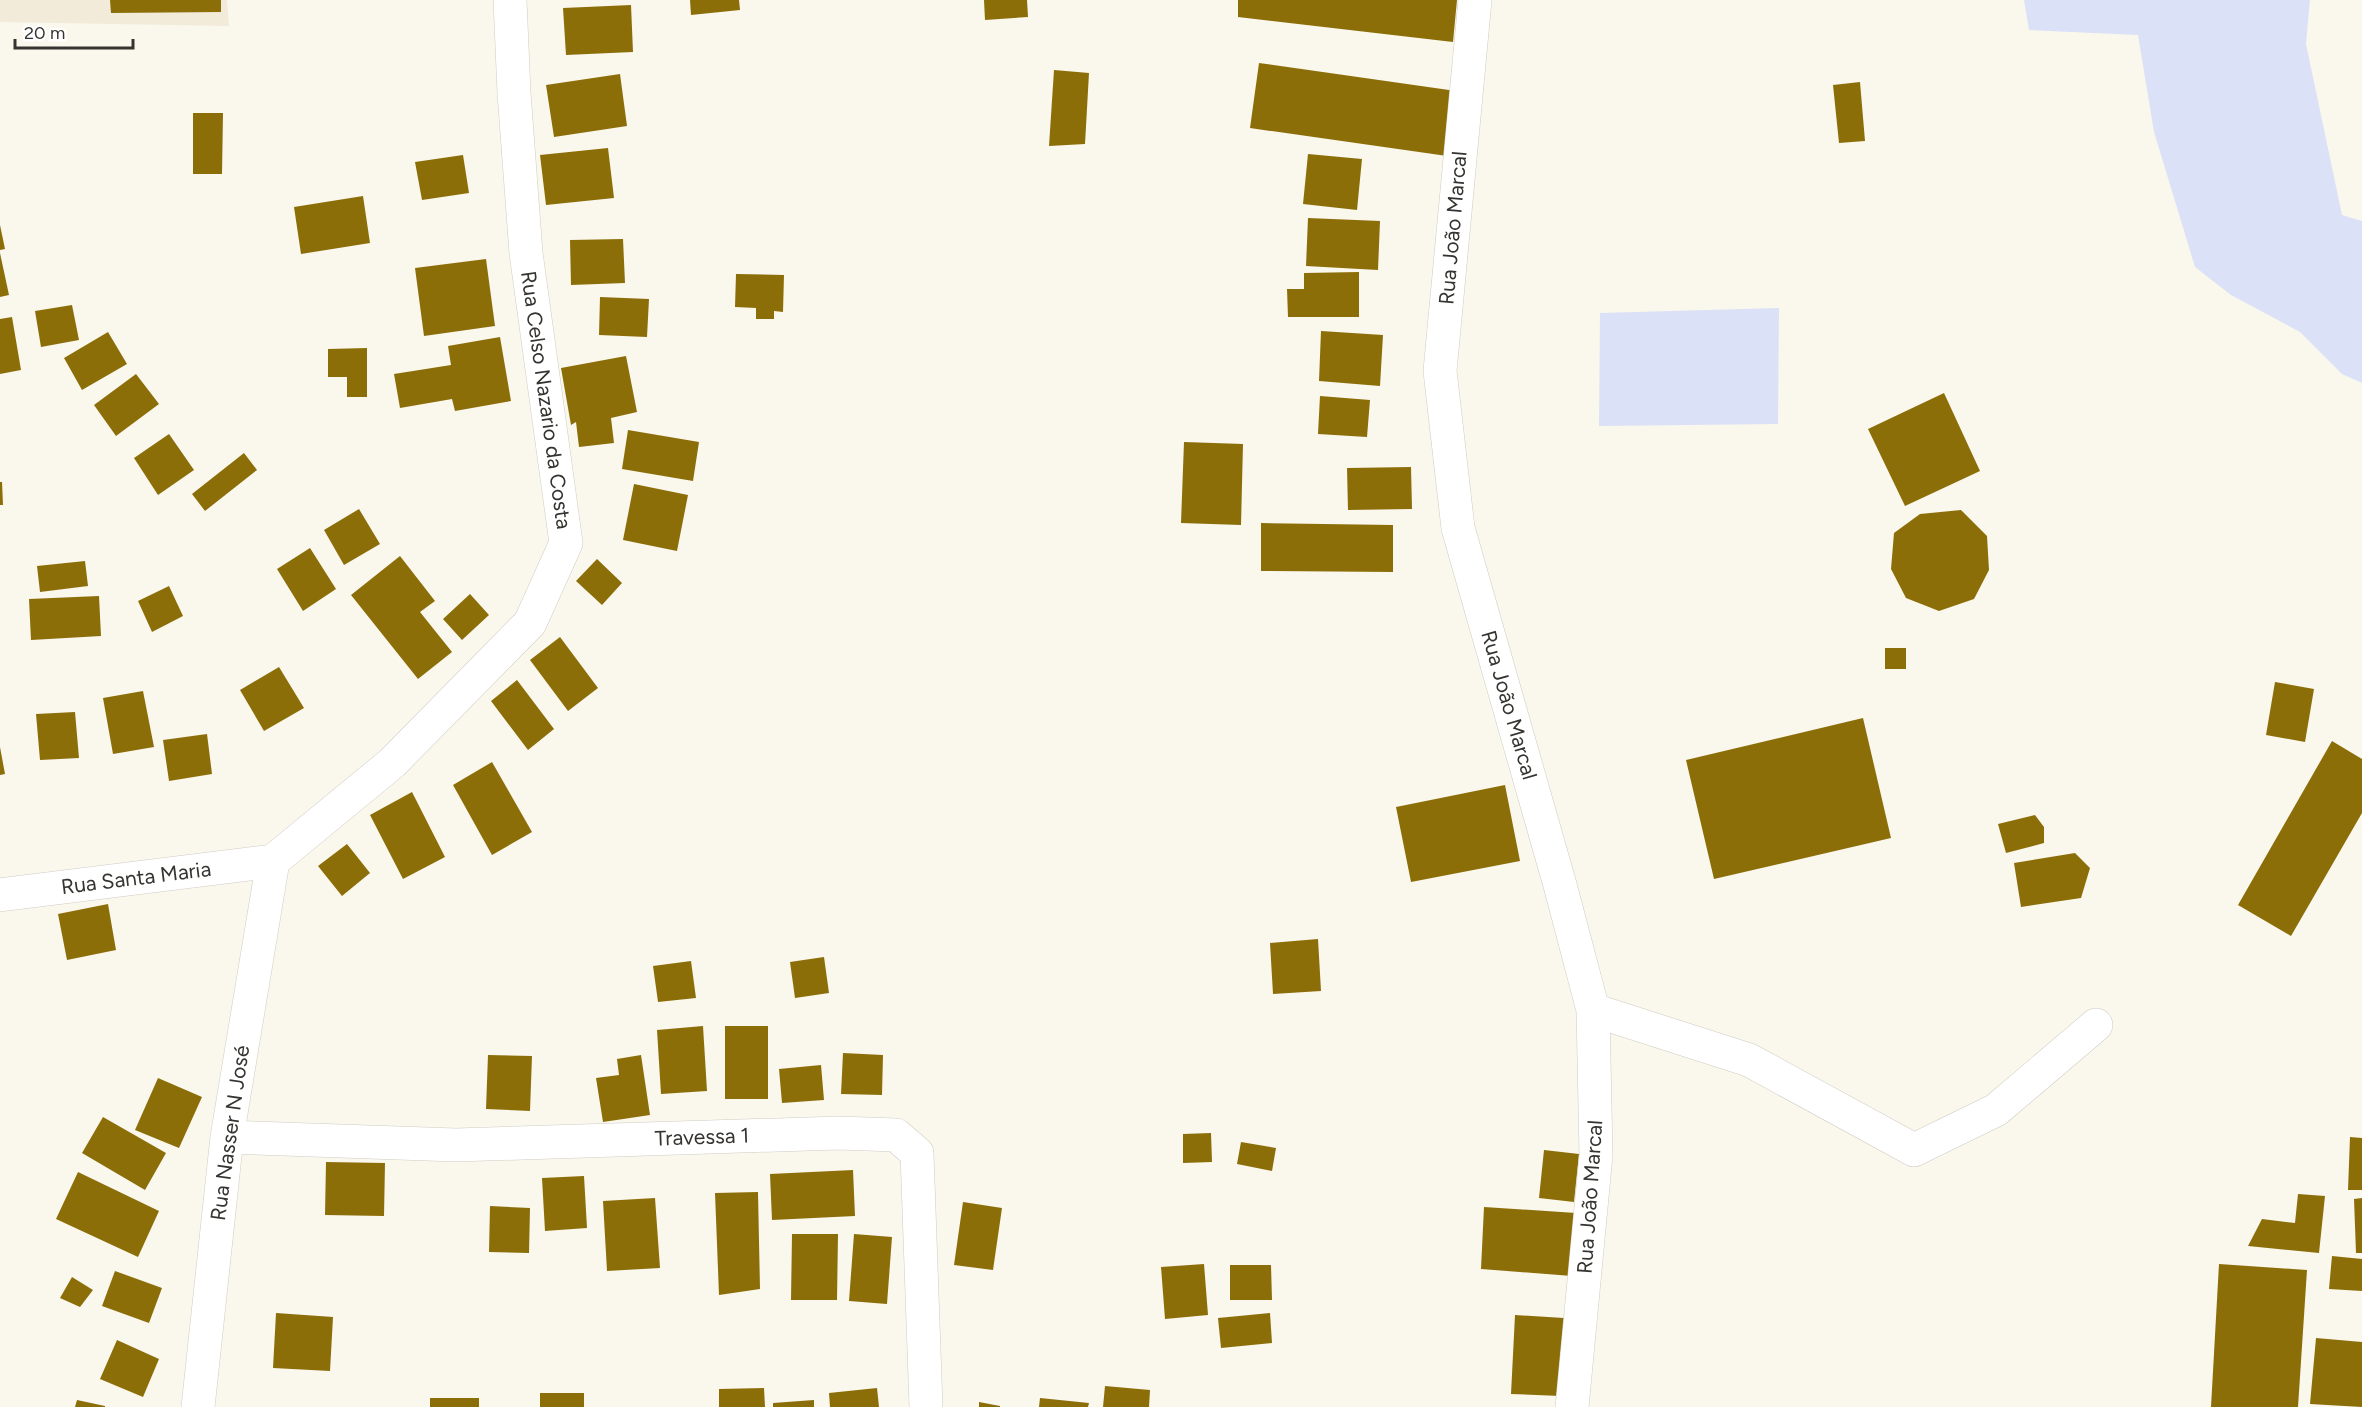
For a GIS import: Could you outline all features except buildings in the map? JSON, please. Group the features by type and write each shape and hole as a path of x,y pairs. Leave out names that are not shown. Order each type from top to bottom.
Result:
{"street":[{"name":"Rua Celso Nazario da Costa","path":"273,861 392,763 530,624 566,543 526,253 514,93 510,0"},
{"name":"Rua João Marcal","path":"1474,0 1440,371 1458,528 1560,885 1593,1010 1596,1155 1572,1407"},
{"name":"Rua Santa Maria","path":"0,895 273,861"},
{"name":"Rua Nasser N José","path":"198,1407 227,1137 273,861"},
{"path":"1593,1010 1749,1060 1914,1150 1996,1110 2096,1025"},
{"name":"Travessa 1","path":"227,1137 456,1145 839,1133 896,1135 917,1153 926,1407"}],"shaded area":[{"path":"0,0 227,0 229,26 0,22"},
{"path":"2024,0 2310,0 2306,44 2342,215 2362,221 2362,383 2342,374 2300,332 2231,295 2195,267 2154,132 2138,35 2029,30"},
{"path":"1779,308 1778,424 1599,426 1600,313"}]}
